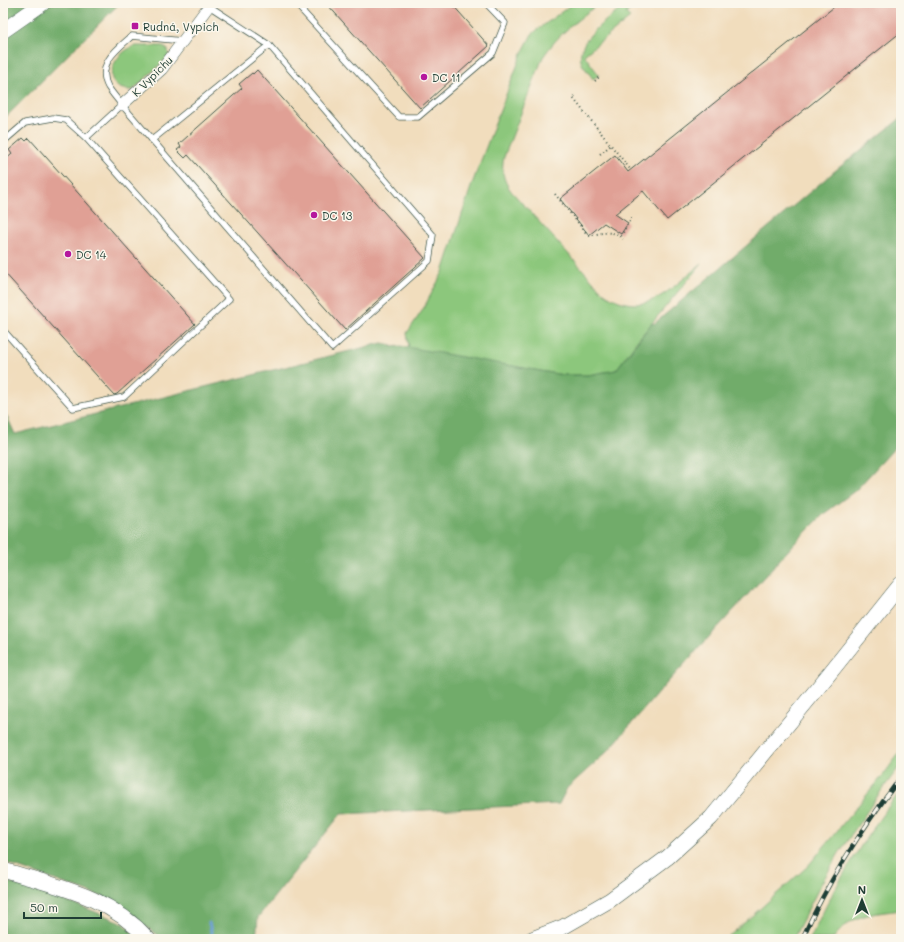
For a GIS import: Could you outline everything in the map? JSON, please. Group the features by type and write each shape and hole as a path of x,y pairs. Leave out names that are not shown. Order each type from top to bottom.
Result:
{"street":[{"path":"3,31 43,3"},
{"name":"K Vypichu","path":"122,104 162,68 183,41 208,4"},
{"path":"532,939 563,927 610,900 668,857 711,818 818,689 901,584"},
{"path":"3,870 88,896 125,917 148,939"}],"lane":[{"path":"295,3 399,117 418,117 492,53 505,23 486,3"},
{"path":"183,41 132,36 111,54 104,70 108,86 152,140 332,348 429,261 434,235 269,45 208,4"},
{"path":"152,140 269,45"},
{"path":"86,138 122,104"},
{"path":"3,142 24,123 53,118 66,120 86,138 229,299 124,397 73,408 3,330"}],"path":[{"path":"595,81 600,76"},
{"path":"575,96 573,98 630,168"},
{"path":"600,154 611,145"},
{"path":"555,194 588,235 612,232 622,238 632,216"}],"green space":[{"path":"3,3 120,3 3,120"},
{"path":"573,3 599,3 562,34 543,57 504,157 503,175 506,183 511,191 604,293 619,301 632,304 645,303 656,298 679,283 702,263 637,341 616,370 588,375 563,375 409,348 407,333 422,311 443,272 472,184 522,53 532,34"},
{"path":"629,3 641,3 638,5 641,9 639,10 636,6 626,13 630,18 584,55 599,75 593,79 582,64 581,55 583,46 596,29"},
{"path":"135,46 163,46 168,50 169,56 133,90 122,89 115,85 112,78 112,71 120,56"},
{"path":"901,118 901,441 856,490 825,513 794,544 657,694 608,751 567,788 559,804 341,814 258,917 256,939 161,939 158,935 103,897 3,862 3,408 15,434 382,343 392,345 391,347 401,346 563,375 588,375 616,370 651,324 655,323 836,170"},
{"path":"901,751 901,765 881,791 839,853 793,939 726,939 808,866 884,774"},
{"path":"901,790 901,910 872,914 855,919 840,930 833,939 810,939 829,900 851,862 875,825"},
{"path":"3,880 83,907 123,923 140,939 24,939 3,937"}],"building":[{"name":"DC 11","path":"326,3 451,3 489,46 420,108"},
{"path":"839,3 901,3 901,32 667,220 643,191 615,214 628,223 621,234 604,223 589,235 560,199 615,155 628,172"},
{"name":"DC 13","path":"257,70 425,258 345,330 188,155 185,158 177,150 181,147 179,144 242,88 239,84"},
{"name":"DC 14","path":"23,138 26,141 29,138 195,324 117,394 114,395 3,271 3,162 12,154 9,150"}],"waterway":[{"path":"209,923 213,939"}],"railway":[{"path":"802,939 823,896 859,835 901,777"}],"place":[{"name":"Rudná, Vypich","path":"135,26"},
{"name":"DC 11","path":"424,77"},
{"name":"DC 13","path":"314,215"},
{"name":"DC 14","path":"68,254"}]}
